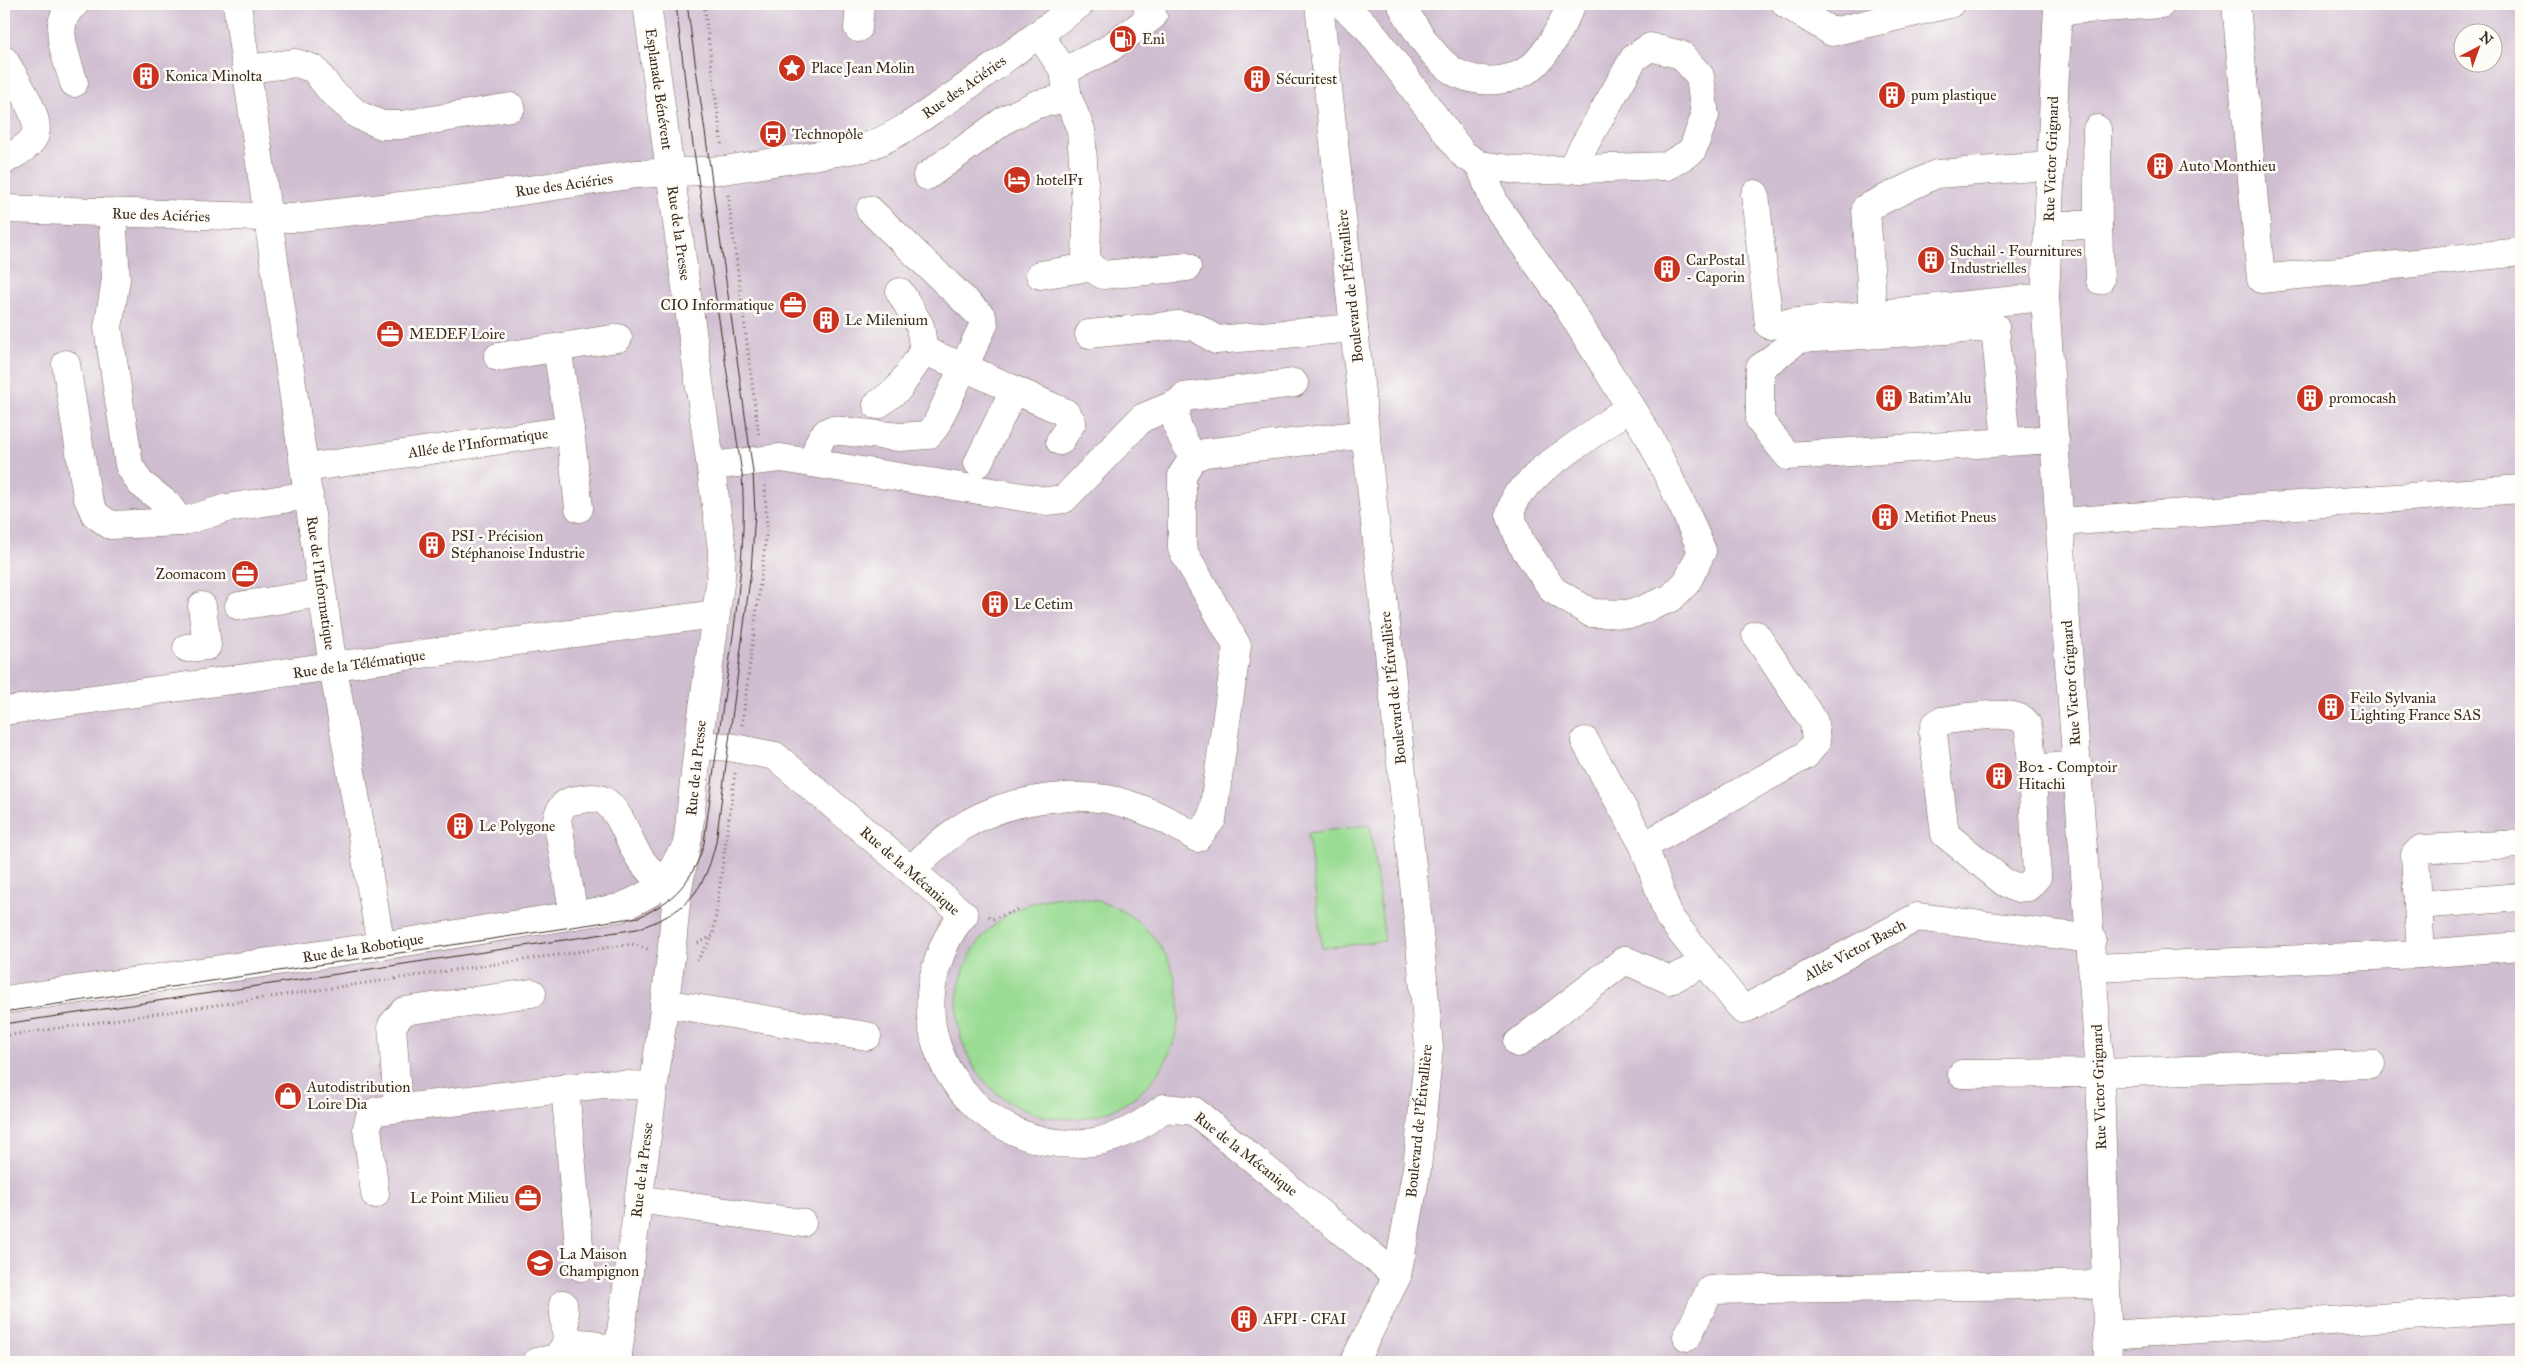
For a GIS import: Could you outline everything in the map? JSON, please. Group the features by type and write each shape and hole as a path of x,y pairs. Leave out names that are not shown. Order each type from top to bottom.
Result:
{"street":[{"path":"74,83 60,30 64,12 75,4"},
{"name":"Rue de l'Informatique","path":"237,4 333,667 381,946"},
{"name":"Esplanade Bénévent","path":"647,4 670,174"},
{"name":"Rue des Aciéries","path":"4,209 269,219 474,198 636,174 670,174 724,170 863,148 885,141 968,86 1080,4"},
{"path":"927,176 1006,119 1037,104 1066,85 1107,50 1153,16 1146,4"},
{"name":"Boulevard de l'Étivallière","path":"1319,4 1366,434 1429,1047 1417,1168 1397,1276 1354,1362"},
{"path":"1341,4 1368,28 1463,154 1480,165 1524,171 1570,170 1667,166 1692,151 1705,116 1700,76 1681,55 1650,47 1634,58 1570,170"},
{"path":"1401,4 1409,20 1443,64 1461,75 1493,82 1517,78 1535,64 1556,37 1572,4"},
{"path":"1796,9 1832,32 1950,4"},
{"path":"2058,7 2161,4"},
{"path":"2236,4 2261,279 2521,252"},
{"name":"Rue Victor Grignard","path":"2058,7 2045,297 2100,1073 2108,1362"},
{"path":"1039,34 1066,85 1081,130 1088,224 1086,256 1090,267 1103,275 1187,267"},
{"path":"4,60 27,100 38,125 35,136 28,145 4,161"},
{"path":"247,69 296,63 314,69 330,91 358,115 382,125 401,125 512,107"},
{"path":"2097,128 2100,280"},
{"path":"1480,165 1495,204 1566,304 1630,407 1650,440 1686,512 1702,551 1687,582 1671,598 1632,614 1591,613 1553,590 1520,543 1510,514 1516,496 1544,468 1630,407"},
{"path":"1873,314 1866,208 1936,174 2051,166"},
{"name":"Rue de la Presse","path":"617,1358 671,956 677,893 688,837 714,614 721,577 722,549 670,174"},
{"path":"1755,194 1769,325 2045,297"},
{"path":"814,464 820,439 824,433 831,430 900,437 928,435 935,427 984,324 982,317 870,210"},
{"path":"112,213 116,279 108,328 129,465 140,483 168,504 181,522"},
{"path":"2049,225 2098,224"},
{"path":"1040,275 1090,267"},
{"path":"877,405 898,389 924,351 920,326 900,292"},
{"path":"1089,334 1178,325 1196,327 1216,340 1354,328"},
{"path":"2006,442 1995,327 1799,339 1760,368 1760,421 1788,456 2055,439"},
{"path":"498,357 618,338"},
{"name":"Allée de l'Informatique","path":"305,468 570,430 557,348"},
{"path":"924,351 964,366 1071,417 1072,422 1060,441"},
{"path":"66,364 87,496 95,514 110,525 181,522 227,508 309,496"},
{"path":"711,466 762,458 781,458 1047,501 1064,499 1142,418 1176,404 1184,397 1294,383"},
{"path":"978,463 1014,390"},
{"path":"1176,404 1174,412 1178,427 1193,458"},
{"path":"570,430 579,508"},
{"path":"910,870 956,832 985,814 1017,803 1070,798 1107,800 1169,820 1197,838 1212,820 1237,646 1182,549 1182,475 1193,458 1205,453 1366,434"},
{"path":"2060,522 2521,489"},
{"path":"238,606 322,593"},
{"path":"193,686 186,642 207,646 202,606"},
{"name":"Rue de la Télématique","path":"4,711 714,614"},
{"path":"1644,846 1806,755 1816,742 1814,722 1756,635"},
{"path":"2006,714 2020,717 2027,724 2032,769 2038,877 2028,887 2016,888 2004,882 1945,834 1933,734 1935,725 1940,721 2006,714"},
{"name":"Allée Victor Basch","path":"1585,741 1644,846 1669,917 1743,1010 1917,917 2092,939"},
{"path":"698,745 739,749"},
{"name":"Rue de la Mécanique","path":"739,749 775,756 964,915 949,934 933,978 931,999 932,1027 949,1073 963,1094 984,1114 1008,1130 1035,1140 1067,1144 1094,1142 1122,1134 1147,1122 1164,1108 1194,1111 1397,1276"},
{"path":"2032,769 2078,765"},
{"path":"574,915 557,819 560,808 570,800 595,798 606,802 617,814 637,854 647,869 663,884"},
{"name":"Rue de la Robotique","path":"4,1000 381,946 619,908 643,898 663,884 676,864 688,837"},
{"path":"2421,954 2415,855 2421,850 2521,844"},
{"path":"2418,905 2521,898"},
{"path":"2093,968 2421,954 2521,946"},
{"path":"1518,1043 1625,960 1670,980 1705,963"},
{"path":"398,1108 392,1025 404,1011 532,993"},
{"path":"664,1003 867,1036"},
{"path":"1962,1074 2100,1073 2371,1064"},
{"path":"374,1194 367,1128 370,1116 377,1111 603,1084 653,1086"},
{"path":"565,1088 581,1267"},
{"path":"638,1199 802,1223"},
{"path":"1688,1337 1710,1290 2105,1284"},
{"path":"537,1362 557,1358 567,1342 563,1304"},
{"path":"2107,1335 2521,1309"},
{"path":"567,1342 592,1344 617,1358"}],"path":[{"path":"4,1036 632,944 671,956 713,936 767,529 762,458 704,4"},
{"path":"985,912 992,919 1021,909"}],"shaded area":[{"path":"4,4 2521,4 2521,1362 4,1362"}],"green space":[{"path":"1370,825 1385,941 1322,948 1308,833"},
{"path":"1057,897 1079,897 1111,905 1147,929 1171,965 1177,986 1179,1008 1177,1030 1171,1051 1147,1087 1111,1111 1079,1119 1057,1119 1025,1111 997,1094 982,1079 965,1051 957,1019 957,997 965,965 982,937 997,922 1025,905"}],"tram line":[{"path":"4,1012 639,917 672,897 688,879 700,856 704,843 737,606 742,554 743,501 742,474 691,131 676,4"},
{"path":"4,1024 637,929 668,915 680,907 699,887 711,860 716,842 751,571 755,513 753,472 687,4"}],"place":[{"name":"Eni","path":"1123,39"},
{"name":"Place Jean Molin","path":"792,68"},
{"name":"Konica Minolta","path":"146,76"},
{"name":"Sécuritest","path":"1257,79"},
{"name":"pum plastique","path":"1892,95"},
{"name":"Technopôle","path":"773,134"},
{"name":"Auto Monthieu","path":"2160,166"},
{"name":"hotelF1","path":"1017,180"},
{"name":"Suchail - Fournitures Industrielles","path":"1931,260"},
{"name":"CarPostal - Caporin","path":"1667,269"},
{"name":"CIO Informatique","path":"793,305"},
{"name":"Le Milenium","path":"826,320"},
{"name":"MEDEF Loire","path":"390,334"},
{"name":"Batim'Alu","path":"1889,398"},
{"name":"promocash","path":"2310,398"},
{"name":"Metifiot Pneus","path":"1885,517"},
{"name":"PSI - Précision Stéphanoise Industrie","path":"432,545"},
{"name":"Zoomacom","path":"245,574"},
{"name":"Le Cetim","path":"995,604"},
{"name":"Feilo Sylvania Lighting France SAS","path":"2331,707"},
{"name":"B02 - Comptoir Hitachi","path":"1999,776"},
{"name":"Le Polygone","path":"460,826"},
{"name":"Autodistribution Loire Dia","path":"288,1096"},
{"name":"Le Point Milieu","path":"528,1198"},
{"name":"La Maison Champignon","path":"540,1263"},
{"name":"AFPI - CFAI","path":"1244,1319"}]}
